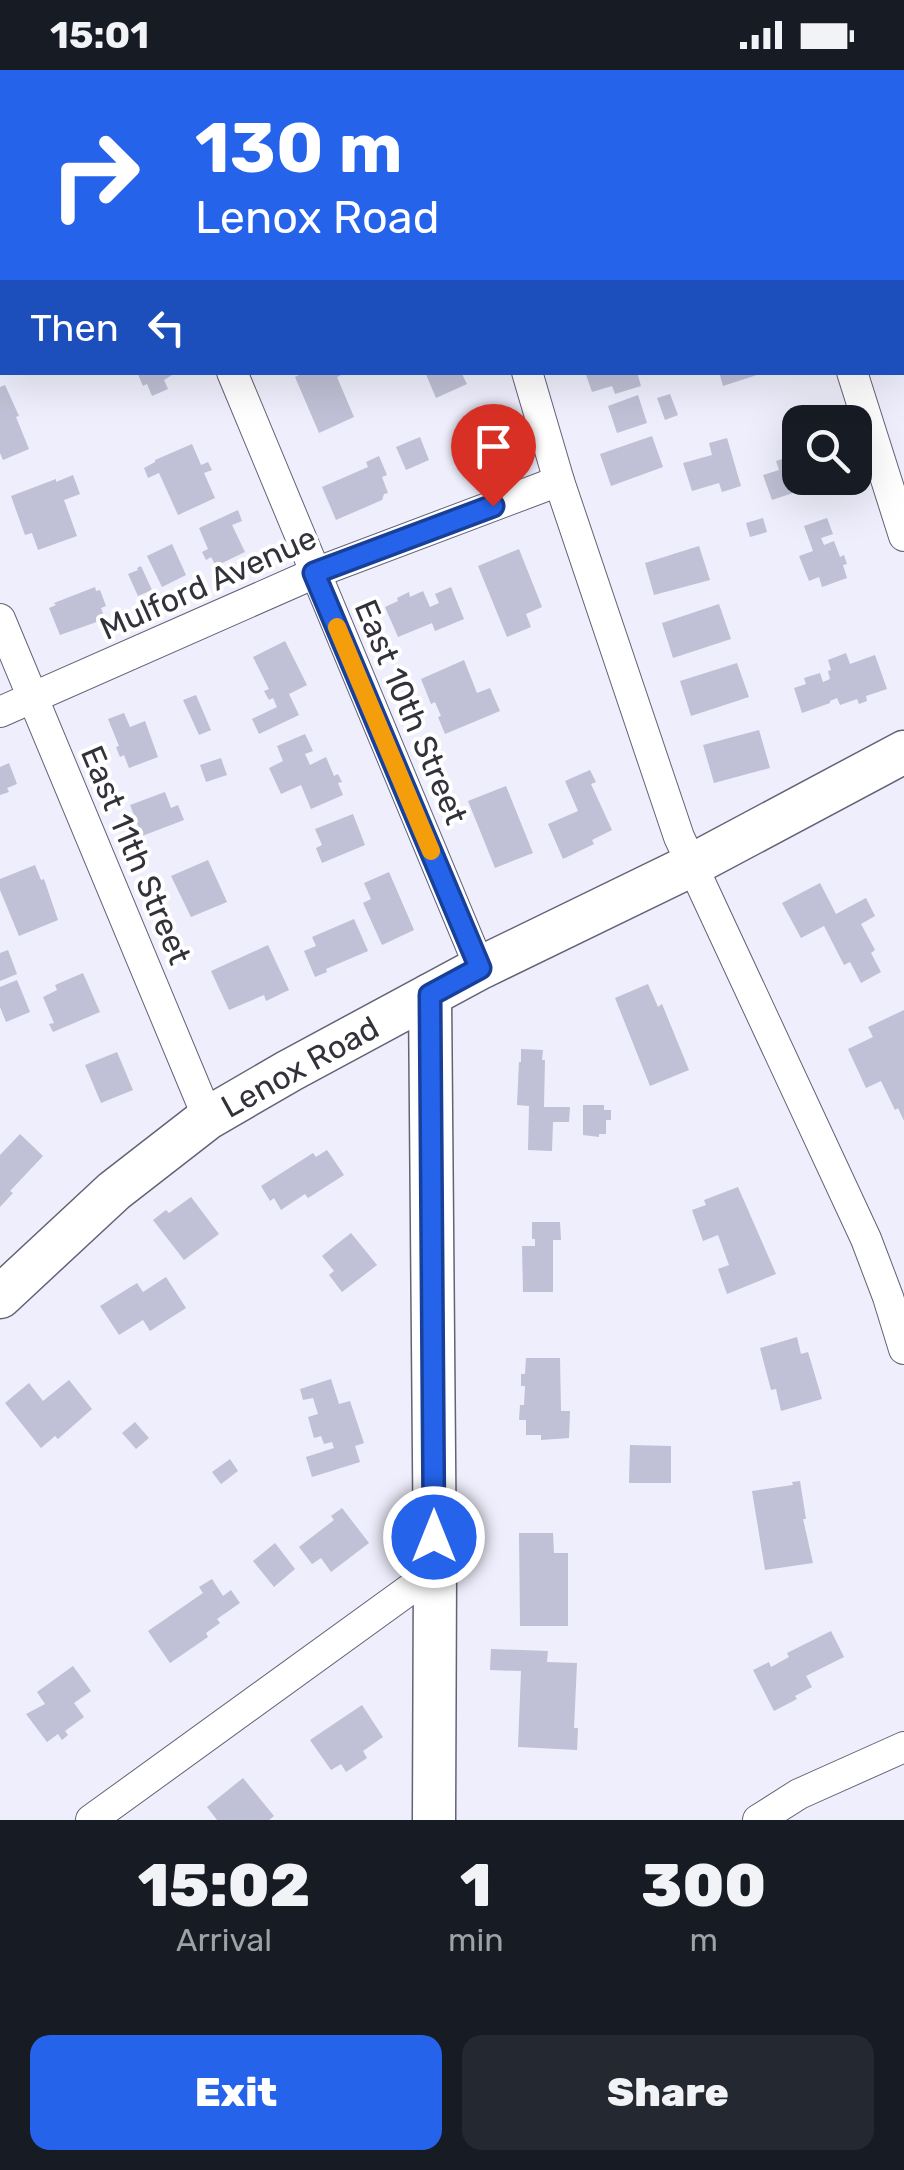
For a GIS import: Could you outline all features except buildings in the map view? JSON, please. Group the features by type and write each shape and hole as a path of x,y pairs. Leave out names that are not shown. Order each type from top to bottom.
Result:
{"street":[{"name":"East 10th Street","path":"233,375 480,968"},
{"path":"528,375 559,481 679,837 866,1239 904,1348"},
{"path":"853,375 904,536"},
{"name":"Mulford Avenue","path":"0,712 314,573 559,481"},
{"name":"East 11th Street","path":"0,619 208,1118"},
{"name":"Lenox Road","path":"0,1298 114,1191 208,1118 480,968 692,866 904,752"},
{"path":"430,995 434,1820"},
{"path":"91,1820 435,1571"},
{"path":"758,1820 800,1794 904,1747"}],"slow traffic":[{"path":"337,627 431,851"}],"route":[{"path":"434,1537 430,995 480,968 314,573 493,506"}]}
